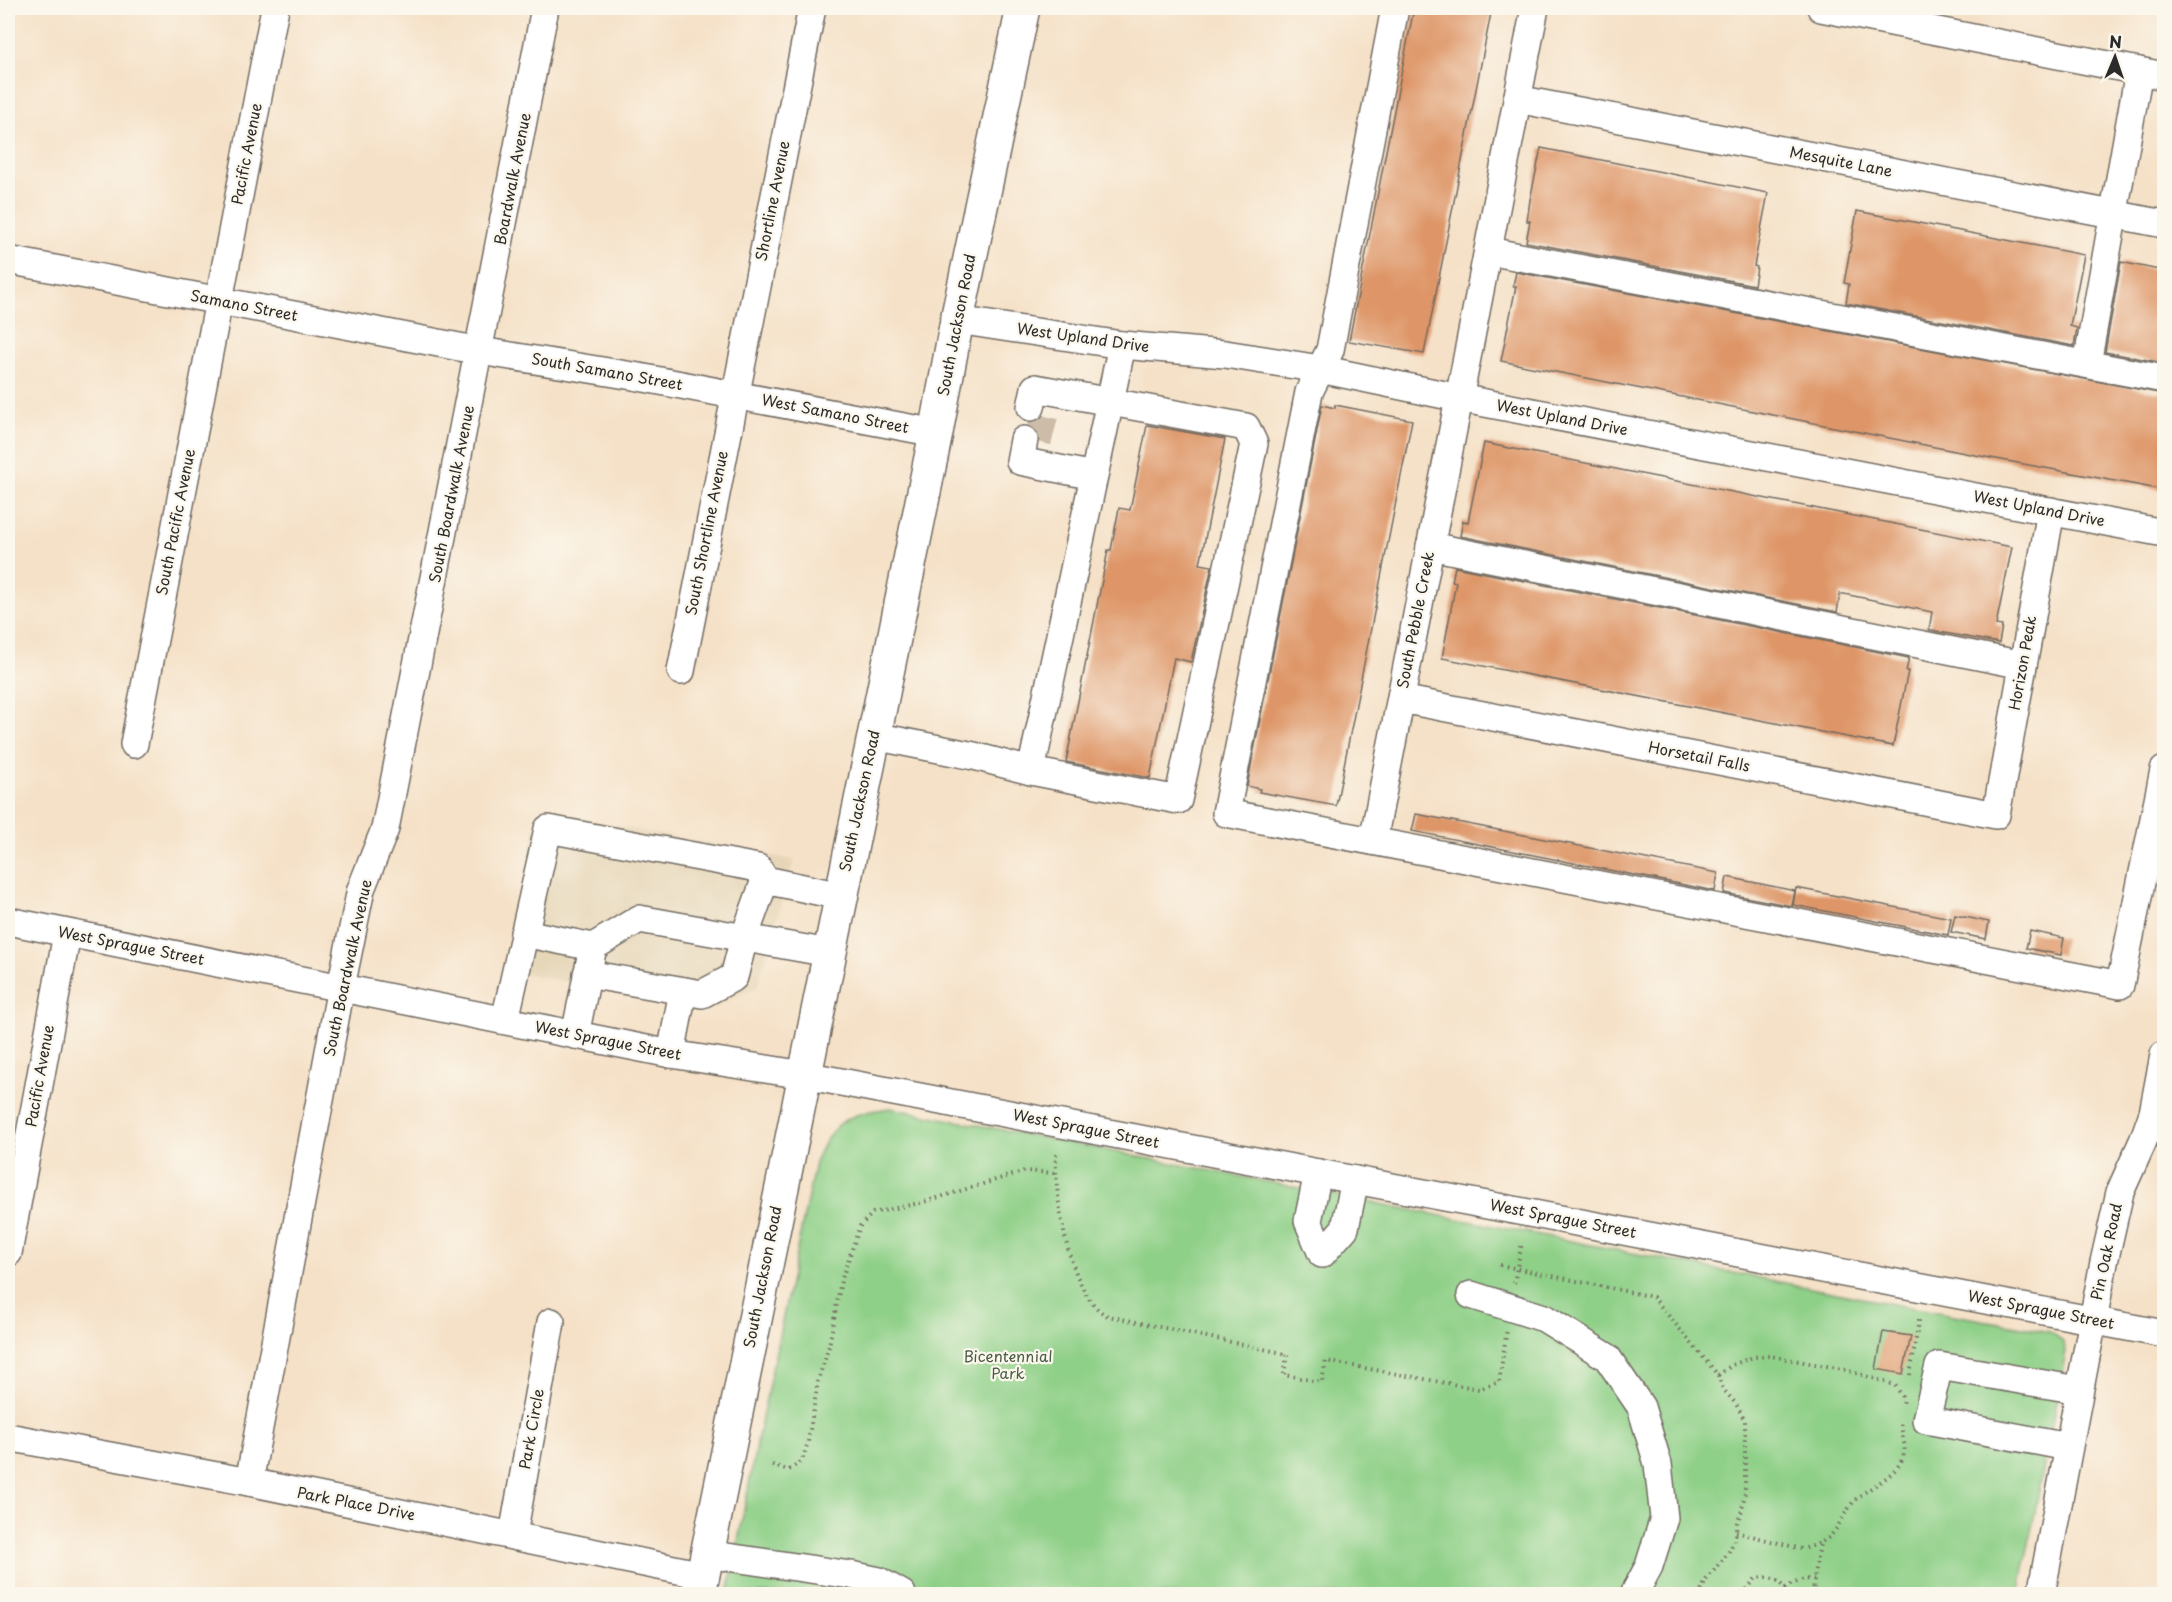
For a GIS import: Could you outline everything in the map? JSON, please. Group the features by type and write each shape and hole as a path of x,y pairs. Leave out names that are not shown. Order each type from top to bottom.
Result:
{"main road":[{"name":"South Jackson Road","path":"703,1575 936,433 957,320 1023,8"}],"street":[{"name":"Pacific Avenue","path":"219,301 275,8"},
{"name":"Boardwalk Avenue","path":"480,351 546,8"},
{"name":"Shortline Avenue","path":"734,394 812,8"},
{"path":"1395,8 1330,350 1309,392 1226,813 2120,985 2164,770"},
{"name":"South Pebble Creek","path":"1373,842 1535,8"},
{"path":"1821,8 2152,73 2114,214 2087,364"},
{"name":"Mesquite Lane","path":"1517,99 2164,224"},
{"path":"1488,251 2164,379"},
{"name":"Samano Street","path":"8,260 480,351"},
{"name":"South Pacific Avenue","path":"134,744 219,301"},
{"name":"West Upland Drive","path":"957,320 1122,345 1225,354 1320,369 1459,398 2164,533"},
{"path":"1031,771 1122,345"},
{"name":"South Samano Street","path":"480,351 734,394"},
{"name":"South Boardwalk Avenue","path":"249,1482 361,889 385,829 480,351"},
{"name":"West Samano Street","path":"734,394 936,433"},
{"name":"South Shortline Avenue","path":"681,671 734,394"},
{"path":"874,736 974,756 1031,771 1179,800 1254,444 1246,427 1110,401 1051,403"},
{"path":"1040,451 1094,476"},
{"name":"Horizon Peak","path":"1996,815 2051,511"},
{"path":"1430,546 2023,665"},
{"name":"Horsetail Falls","path":"1401,699 1996,815"},
{"path":"505,1020 548,829 759,868 765,880 744,938 734,977 702,994 587,974"},
{"path":"765,880 841,896"},
{"path":"524,933 593,947 639,919 829,953"},
{"name":"West Sprague Street","path":"8,921 671,1054 804,1075 2164,1334"},
{"name":"Pacific Avenue","path":"8,1253 67,934"},
{"path":"575,1035 593,947"},
{"path":"671,1054 683,991"},
{"name":"Pin Oak Road","path":"2041,1594 2092,1320 2120,1192 2154,1146 2153,1113 2164,1055"},
{"path":"1318,1173 1308,1221 1322,1254 1345,1228 1355,1180"},
{"path":"1471,1295 1544,1318 1607,1357 1641,1407 1658,1464 1665,1518 1649,1566 1634,1594"},
{"name":"Park Circle","path":"513,1535 551,1322"},
{"path":"2068,1447 1926,1420 1939,1366 2079,1390"},
{"name":"Park Place Drive","path":"8,1437 249,1482 703,1575 851,1575 879,1581 902,1594"}],"path":[{"path":"1056,1154 1058,1202 1073,1270 1098,1312 1287,1354 1284,1375 1322,1382 1326,1361 1479,1389 1499,1382 1522,1242"},
{"path":"772,1465 789,1470 802,1461 808,1442 818,1381 829,1346 841,1281 860,1226 873,1213 924,1202 1025,1171 1055,1173"},
{"path":"1500,1265 1653,1297 1718,1376 1722,1389 1737,1404 1745,1421 1745,1492 1735,1539 1728,1553 1706,1580 1700,1594"},
{"path":"1909,1381 1919,1320"},
{"path":"1718,1376 1732,1365 1753,1357 1770,1356 1843,1370 1895,1385 1904,1399"},
{"path":"1903,1407 1906,1390"},
{"path":"1736,1532 1802,1549 1830,1537 1845,1511 1896,1469 1903,1457 1902,1416"},
{"path":"1813,1594 1821,1542"},
{"path":"1743,1594 1756,1578 1767,1577 1780,1581 1787,1594"},
{"path":"1785,1588 1803,1579 1814,1580"}],"shaded area":[{"path":"538,811 794,860 757,987 705,1011 509,970"},
{"path":"8,1583 64,1594 8,1594"}],"green space":[{"name":"Bicentennial Park","path":"890,1108 1908,1307 2050,1332 2063,1341 2066,1351 2019,1594 728,1594 815,1163 827,1138 842,1122 862,1113"}],"building":[{"path":"1414,8 1492,8 1424,354 1349,341"},
{"path":"1541,148 1768,193 1754,266 1757,267 1754,285 1526,242 1530,221 1527,221 1530,200"},
{"path":"1857,211 2084,255 2070,326 2077,328 2074,346 1846,303 1849,284 1844,283"},
{"path":"2121,262 2164,271 2164,363 2105,352"},
{"path":"1516,272 2164,394 2164,490 1501,361 1516,286 1513,286"},
{"path":"1322,405 1335,408 1335,405 1412,420 1336,806 1259,792 1260,789 1247,786"},
{"path":"1147,425 1225,439 1200,564 1212,566 1191,662 1174,658 1150,778 1066,762 1108,550 1111,550 1119,508 1130,510"},
{"path":"1484,443 2012,547 1996,625 2002,626 1999,643 1929,630 1932,612 1844,594 1840,594 1837,612 1460,536 1463,521 1468,522"},
{"path":"1455,567 1909,658 1893,746 1442,658 1456,582 1452,581"},
{"path":"1416,814 1718,873 1715,891 1412,831"},
{"path":"1727,877 1795,891 1792,906 1724,893"},
{"path":"1796,888 1951,918 1948,935 1793,905"},
{"path":"1955,915 1989,922 1986,939 1951,932"},
{"path":"2030,931 2064,938 2061,955 2026,948"},
{"path":"1883,1332 1911,1336 1903,1374 1876,1369"}],"tunnel":[{"path":"1038,442 1046,410"}]}
